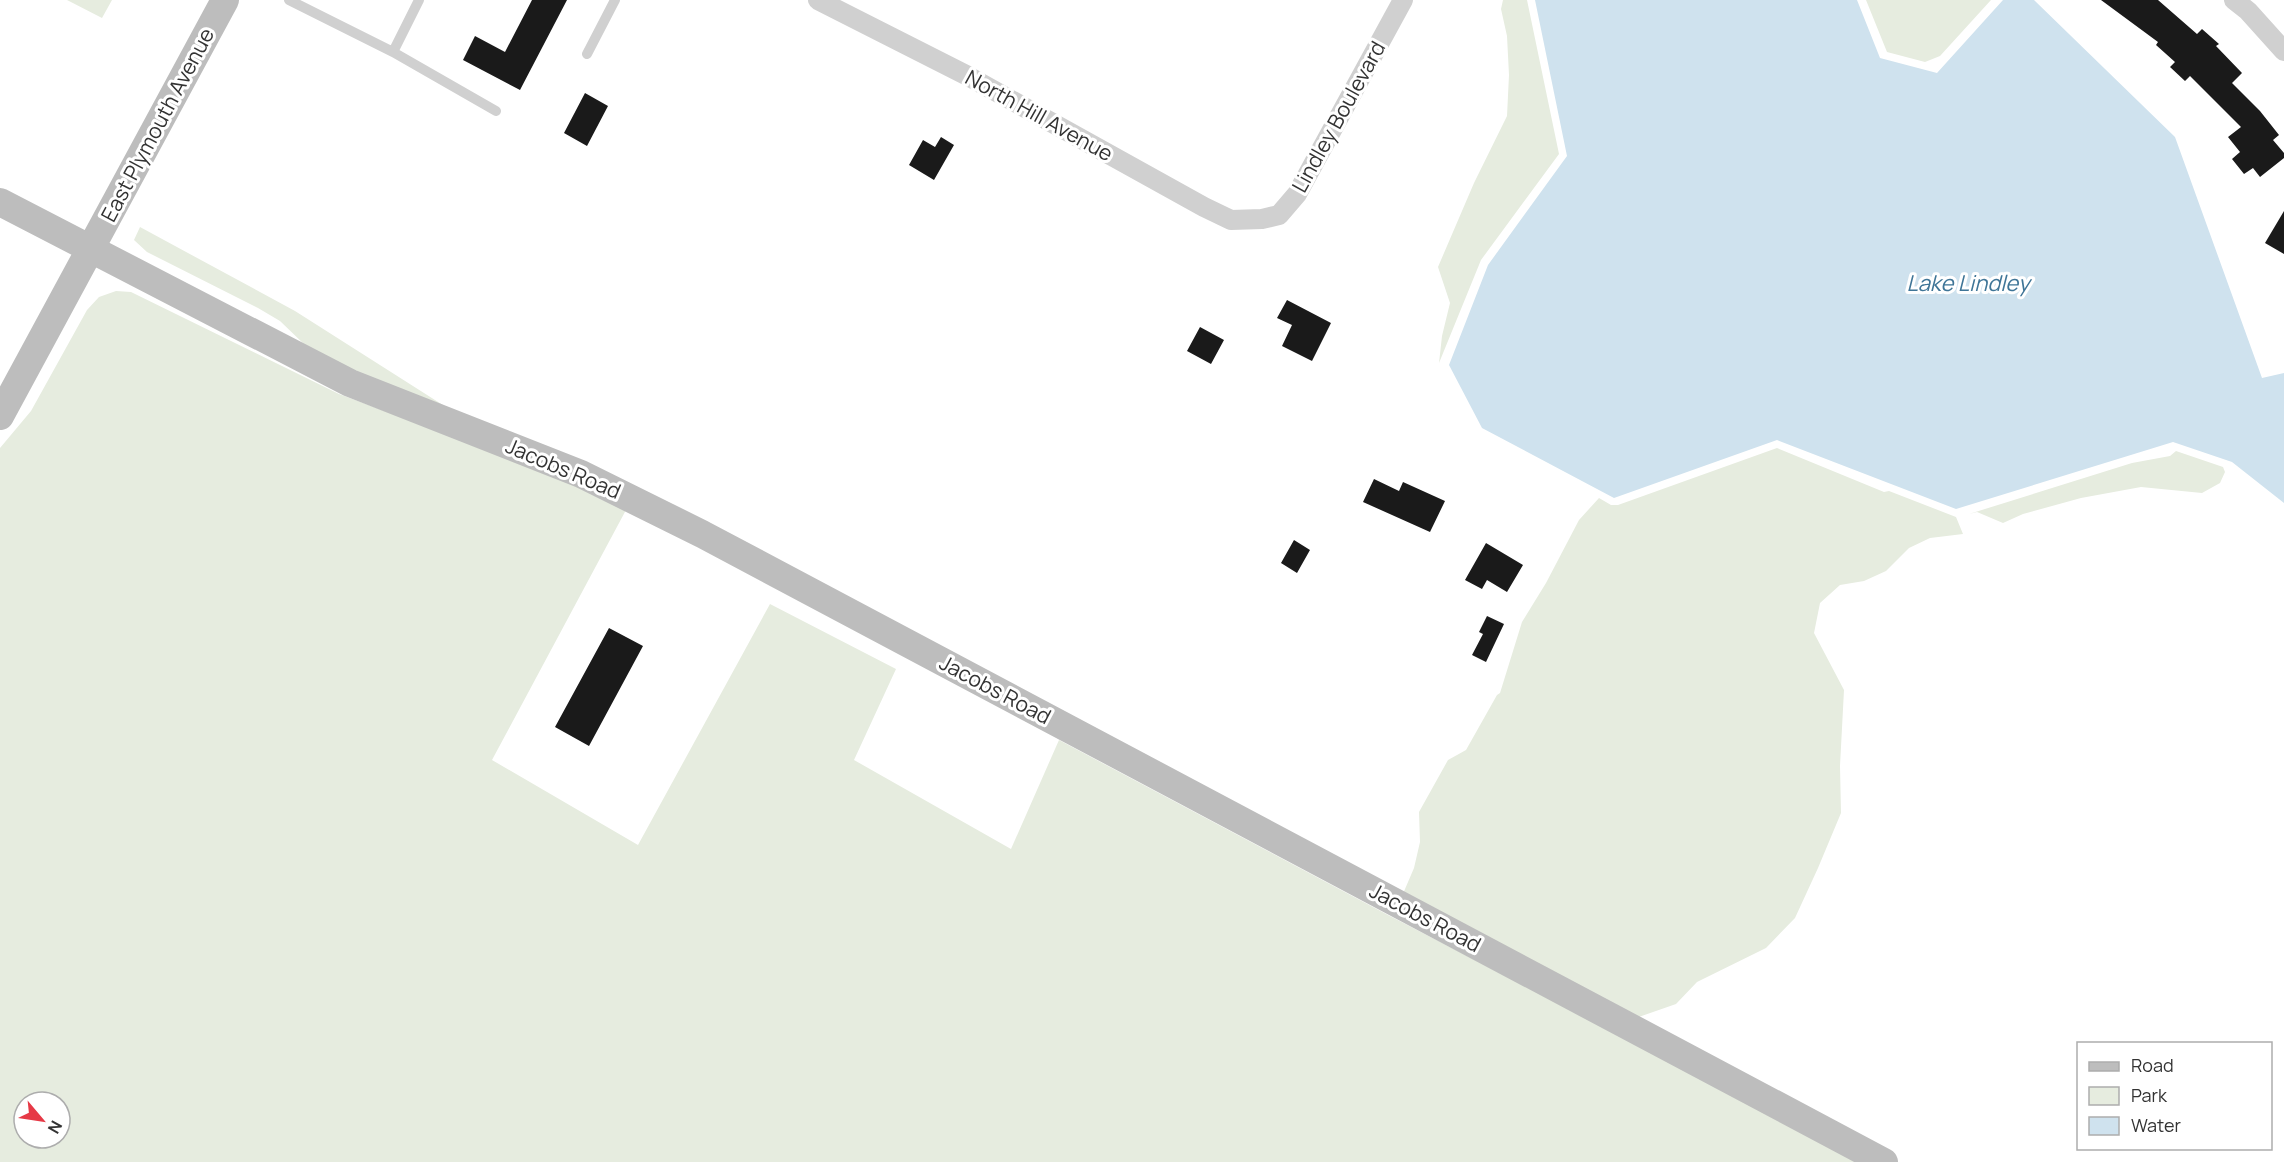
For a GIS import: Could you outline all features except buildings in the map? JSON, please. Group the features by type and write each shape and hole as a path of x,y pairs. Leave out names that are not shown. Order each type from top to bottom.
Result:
{"street":[{"name":"East Plymouth Avenue","path":"0,416 92,250 225,0"},
{"name":"North Hill Avenue","path":"818,0 966,75 1204,207 1231,220 1262,219"},
{"name":"Lindley Boulevard","path":"1262,219 1279,215 1297,194 1403,0"},
{"path":"2245,4 2284,51"},
{"path":"4,202 92,250"},
{"name":"Jacobs Road","path":"92,250 350,383 581,474 702,534 1884,1162"}],"lane":[{"path":"289,0 393,52 495,111"},
{"path":"393,52 419,0"},
{"path":"587,54 615,0"}],"green space":[{"path":"67,0 112,0 102,18"},
{"path":"1503,0 1527,0 1559,154 1481,260 1439,363 1442,336 1450,303 1438,267 1474,183 1507,116 1509,75 1507,36 1501,9"},
{"path":"1866,0 1991,0 1940,56 1925,62 1887,52"},
{"path":"140,227 295,311 446,407 355,372 307,347 280,321 147,252 134,240"},
{"path":"116,291 131,292 339,394 570,480 626,510 492,760 638,845 770,604 896,669 854,760 1011,849 1059,740 1388,915 1865,1162 0,1162 0,448 31,411 87,310 99,297"},
{"path":"1777,448 1884,492 1889,491 1956,517 1963,534 1930,538 1909,548 1886,571 1864,581 1840,585 1820,603 1814,633 1844,690 1840,766 1841,813 1818,868 1795,918 1766,948 1697,982 1676,1004 1633,1019 1402,896 1414,868 1420,842 1419,812 1448,760 1466,750 1500,693 1522,622 1546,583 1579,520 1599,498 1611,505 1618,505"},
{"path":"2176,451 2223,467 2225,472 2220,483 2202,493 2141,487 2081,498 2023,514 2003,523 1977,512 1969,514 2132,463 2170,456"}],"water":[{"name":"Lake Lindley","path":"1535,0 1857,0 1880,58 1937,73 2003,0 2034,0 2175,137 2262,378 2284,373 2284,503 2232,462 2173,442 1956,509 1777,440 1614,498 1482,428 1449,365 1488,265 1567,156"}]}
